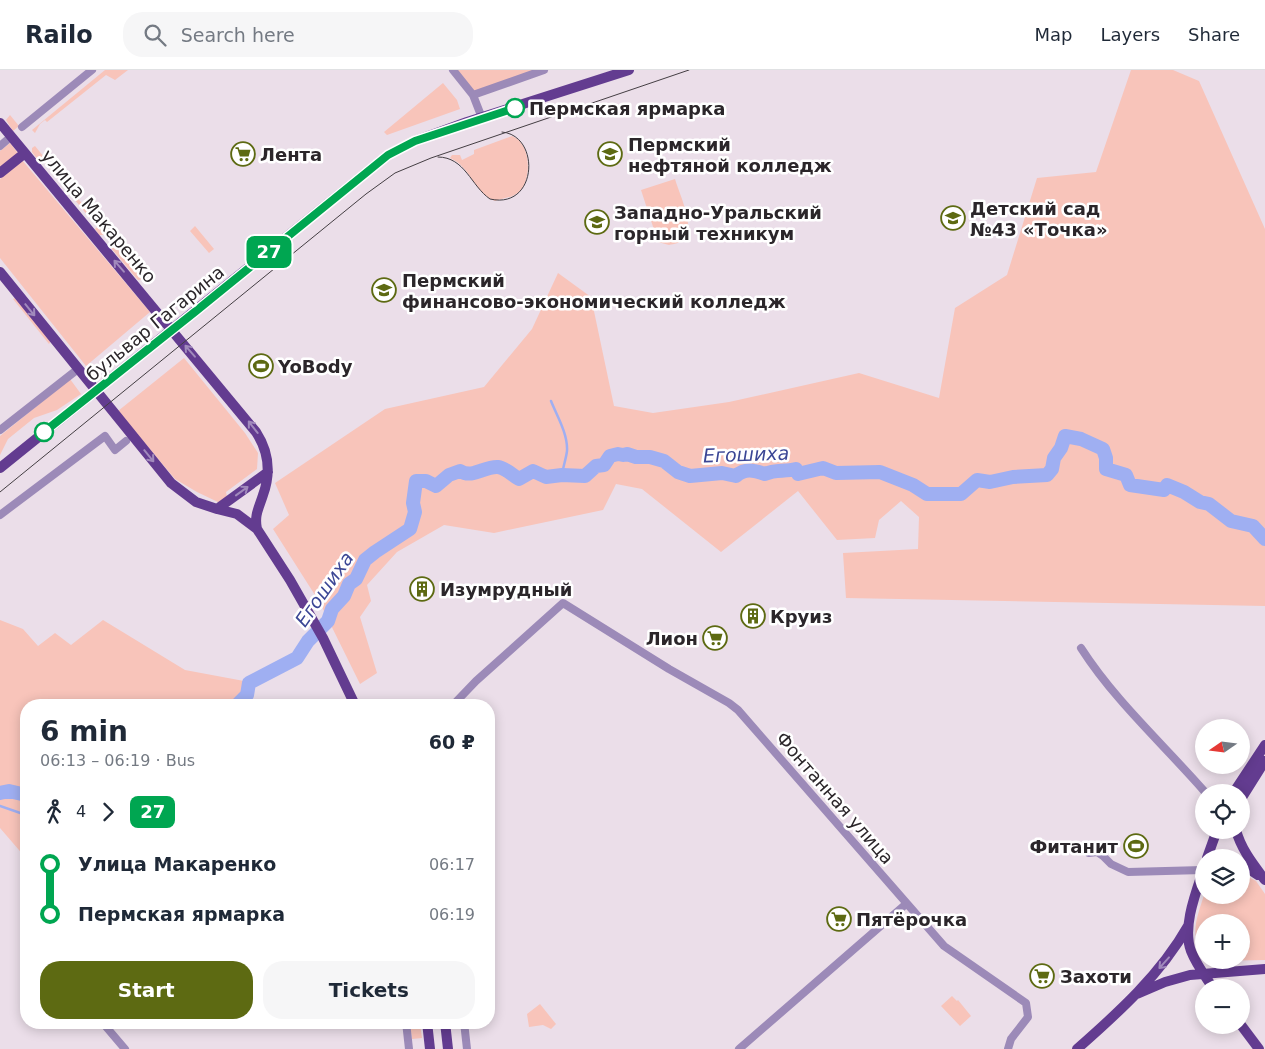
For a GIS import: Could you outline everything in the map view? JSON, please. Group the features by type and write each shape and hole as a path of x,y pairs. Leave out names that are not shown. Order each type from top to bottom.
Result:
{"main road":[{"name":"бульвар Гагарина","path":"0,468 388,155 415,141 629,70"},
{"name":"улица Макаренко","path":"0,123 256,432 267,456 268,472"},
{"path":"0,173 25,153"},
{"path":"0,272 171,483 196,502 217,510 237,514 257,529 290,580 323,638 351,699"},
{"path":"217,510 268,472"},
{"path":"257,529 256,511 267,484 268,472"},
{"path":"1239,784 1265,745"},
{"path":"1250,785 1265,762"},
{"path":"1250,860 1265,880"},
{"path":"1250,869 1265,880"},
{"path":"1077,1049 1134,995 1170,956 1188,926 1195,903"},
{"path":"1188,926 1191,951 1208,979"},
{"path":"1134,995 1165,982 1190,975 1265,969"},
{"path":"428,1029 430,1049"},
{"path":"446,1029 448,1049"},
{"path":"1248,1034 1259,1049"}],"street":[{"path":"22,127 92,70"},
{"path":"453,70 473,95 482,118"},
{"path":"473,95 544,70"},
{"path":"0,146 7,140"},
{"name":"бульвар Гагарина","path":"0,430 78,369"},
{"path":"0,515 105,436 115,450 126,441"},
{"name":"Фонтанная улица","path":"459,699 563,602 669,669 729,703 738,710 944,946 1026,1003 1028,1017 1011,1039 1008,1049"},
{"path":"1081,648 1088,660 1124,703 1198,784"},
{"path":"1089,853 1097,852 1111,864 1128,872 1195,869"},
{"path":"740,1049 906,904"},
{"path":"108,1029 125,1049"},
{"path":"407,1029 409,1049"},
{"path":"465,1029 467,1049"}],"shaded area":[{"path":"105,70 128,70 115,80 106,75 47,122 45,120 40,124 35,133 32,130"},
{"path":"453,70 544,70 473,95"},
{"path":"1131,70 1173,70 1199,81 1265,229 1265,606 846,598 843,553 918,549 919,517 901,501 879,520 875,538 837,540 798,491 721,552 642,489 616,484 603,510 494,533 444,525 397,552 367,585 371,601 360,617 377,673 360,684 320,603 273,529 289,515 275,483 385,409 484,387 532,329 558,273 591,297 614,406 653,413 729,402 859,373 939,398 955,308 1007,275 1037,178 1096,172"},
{"path":"443,83 457,100 460,109 387,135 384,132"},
{"path":"10,115 19,126 13,131 6,120"},
{"path":"512,136 523,146 526,153 528,170 526,178 520,191 495,201 482,192 463,167 450,158 452,155 460,155 462,160 474,154 474,150"},
{"path":"10,143 18,153 0,168 0,151"},
{"path":"35,146 106,235 99,235 95,229 97,227 44,162 41,164 32,152 32,148"},
{"path":"22,160 150,312 86,366 0,258 0,179"},
{"path":"675,179 686,210 688,227 684,239 669,245 658,242 641,190"},
{"path":"195,226 214,249 209,253 190,231"},
{"path":"112,240 144,279 138,280 111,248"},
{"path":"15,298 51,341 49,344 13,299"},
{"path":"184,358 245,433 258,453 257,469 226,492 227,497 220,503 175,479 118,411"},
{"path":"70,379 81,394 57,410 34,418 8,439 0,455 0,436"},
{"path":"0,620 23,629 38,646 55,633 71,645 103,620 185,670 244,681 246,699 20,699 20,851 0,828"},
{"path":"1250,878 1256,881 1265,894 1265,960 1250,960 1250,914 1198,914 1201,904 1250,904"},
{"path":"952,996 958,1000 971,1016 960,1026 941,1006"},
{"path":"540,1004 556,1024 551,1029 543,1025 529,1027 527,1014"},
{"path":"411,1029 421,1029 422,1038 412,1039"}],"waterway":[{"path":"551,401 564,432 567,445 562,475"},
{"name":"Егошиха","path":"243,699 247,695 249,683 297,658 308,641 328,621 332,609 344,596 349,584 356,579 365,560 410,529 415,512 413,503 416,481 426,481 436,486 449,475 460,471 469,474 498,467 519,479 533,471 546,477 562,475 585,476 596,466 604,465 610,456 627,454 664,461 678,472 690,476 722,473 736,476 746,471 765,474 796,469 798,474 823,468 836,473 880,472 913,485 927,494 961,494 977,480 990,482 1013,477 1047,475 1052,469 1054,458 1061,448 1065,436 1081,439 1103,449 1106,458 1106,469 1126,475 1130,485 1164,490 1167,485 1184,492 1200,502 1209,504 1231,521 1253,526 1265,539"},
{"name":"Егошиха","path":"0,793 9,791 20,794"},
{"path":"0,806 20,813"}],"tram line":[{"path":"0,492 366,194 395,173 431,158 689,70"},
{"path":"438,157 447,158 455,162 490,199 506,199 518,194 525,183 529,171 528,157 523,145 515,136 502,132"}],"bus line":[{"name":"27","path":"44,432 388,155 415,141 467,122 515,108"}],"place":[{"name":"Пермская ярмарка","path":"515,108"},
{"name":"Лента","path":"243,154"},
{"name":"Пермский нефтяной колледж","path":"610,154"},
{"name":"Детский сад №43 «Точка»","path":"953,218"},
{"name":"Западно-Уральский горный техникум","path":"597,222"},
{"name":"Пермский финансово-экономический колледж","path":"384,290"},
{"name":"YoBody","path":"261,366"},
{"name":"Изумрудный","path":"422,589"},
{"name":"Круиз","path":"753,616"},
{"name":"Лион","path":"715,638"},
{"name":"Фитанит","path":"1136,846"},
{"name":"Пятёрочка","path":"839,919"},
{"name":"Захоти","path":"1042,976"}]}
